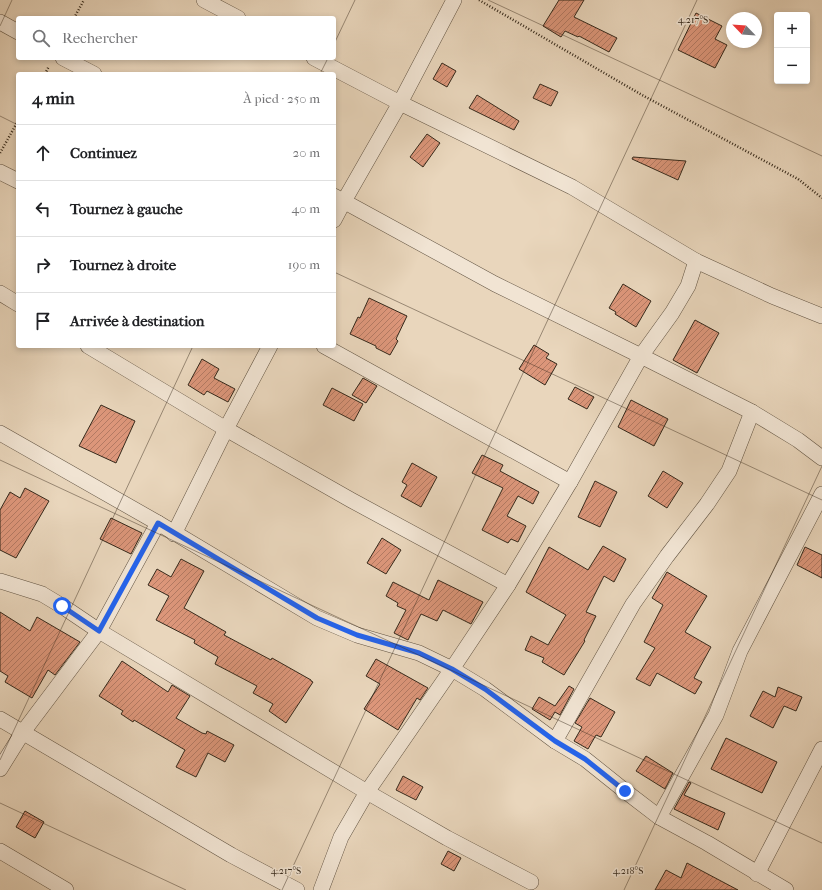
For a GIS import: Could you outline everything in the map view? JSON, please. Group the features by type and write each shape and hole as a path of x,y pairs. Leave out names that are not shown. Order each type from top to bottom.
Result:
{"street":[{"path":"204,0 234,16"},
{"path":"336,211 339,198 400,103 454,0"},
{"path":"0,22 16,31"},
{"path":"67,60 90,72"},
{"path":"318,60 400,103 572,188 696,261 772,296 822,316"},
{"path":"0,172 16,180"},
{"path":"339,198 495,284 752,412 798,440 822,458"},
{"path":"321,890 341,837 367,792 508,585 570,482 641,356 672,313 688,286 696,261"},
{"path":"0,293 16,303"},
{"path":"91,348 226,429 351,500 508,585"},
{"path":"174,534 226,429 269,348"},
{"path":"328,348 570,482"},
{"path":"555,741 633,604 667,556 707,504 729,471 752,412"},
{"path":"0,433 158,523 174,534 317,618 357,635 419,653 452,669 485,689 555,741 585,759 659,817 707,843 786,890"},
{"path":"659,817 716,715 740,651 822,494"},
{"path":"0,769 23,732 99,631 158,523"},
{"path":"0,581 42,594 99,631 367,792 447,838 531,882"},
{"path":"0,719 224,851 297,890"},
{"path":"757,874 822,749"},
{"path":"0,851 66,890"}],"path":[{"path":"75,16 84,0"},
{"path":"479,0 642,95 798,179 822,198"},
{"path":"0,153 16,125"}],"building":[{"path":"559,0 584,0 574,17 617,38 609,52 579,36 578,37 565,31 561,37 543,26"},
{"path":"696,13 722,26 715,39 726,44 726,47 715,68 678,50"},
{"path":"442,63 456,71 447,87 433,79"},
{"path":"540,84 558,92 551,106 533,98"},
{"path":"477,95 519,121 514,130 469,108"},
{"path":"427,134 440,143 423,167 410,157"},
{"path":"633,157 686,161 678,180 632,159"},
{"path":"623,284 651,301 636,327 615,314 616,312 609,308"},
{"path":"369,298 407,316 396,339 398,341 390,355 376,348 376,346 350,334 358,317 360,318"},
{"path":"695,320 719,333 697,373 673,360"},
{"path":"534,345 549,354 546,358 557,364 545,385 519,369"},
{"path":"202,359 219,369 214,378 235,389 228,402 207,391 204,395 188,385"},
{"path":"363,378 377,386 366,403 352,395"},
{"path":"575,387 594,397 587,409 568,399"},
{"path":"332,388 363,404 354,421 323,405"},
{"path":"631,400 668,419 654,446 618,427"},
{"path":"101,405 135,421 116,463 79,446"},
{"path":"482,455 503,465 500,471 539,492 533,504 518,496 507,516 526,526 518,542 511,539 508,543 482,530 503,488 472,473"},
{"path":"412,463 437,477 421,507 401,496 407,485 402,482"},
{"path":"663,471 683,483 667,508 648,496"},
{"path":"595,481 617,492 600,527 578,517"},
{"path":"25,488 49,501 16,558 0,550 0,510 10,492 20,498"},
{"path":"111,518 142,533 131,554 100,539"},
{"path":"382,538 401,550 386,574 367,563"},
{"path":"603,546 626,559 614,582 604,576 586,612 596,616 584,640 585,641 564,675 542,662 544,658 525,650 531,636 548,645 566,615 526,592 549,547 588,570"},
{"path":"805,547 822,555 822,578 797,565"},
{"path":"181,559 204,571 184,608 226,632 224,635 271,660 272,658 313,682 286,723 269,711 273,704 253,693 257,686 215,664 218,657 194,643 195,640 156,620 169,596 148,585 157,569 171,577"},
{"path":"667,572 707,596 685,632 711,647 694,678 702,682 695,694 657,673 650,686 636,679 655,648 644,642 663,605 652,598"},
{"path":"438,580 483,602 471,624 443,610 437,621 421,614 408,640 394,633 406,610 397,606 398,603 386,596 393,582 429,600"},
{"path":"0,612 30,631 37,617 80,642 55,675 48,670 32,698 5,682 8,676 0,671"},
{"path":"376,659 428,688 420,700 417,698 398,730 364,709 380,684 366,676"},
{"path":"122,661 168,692 172,685 190,696 176,718 202,733 206,734 207,731 234,745 225,762 208,753 196,777 176,767 185,750 134,720 133,722 121,714 123,711 99,696"},
{"path":"569,686 574,689 560,715 555,712 550,720 532,709 539,697 555,706"},
{"path":"778,687 802,697 796,711 784,706 773,728 750,716 763,691 775,697"},
{"path":"590,698 615,712 601,737 596,735 588,749 574,741 582,727 575,723"},
{"path":"726,738 777,762 762,793 711,769"},
{"path":"646,756 673,773 665,789 636,771"},
{"path":"403,776 423,787 416,800 396,790"},
{"path":"689,782 691,783 684,795 725,813 718,830 674,809"},
{"path":"25,811 44,822 35,838 16,827"},
{"path":"448,851 461,858 454,871 441,864"},
{"path":"687,863 738,890 655,890 666,870 681,878"}],"route":[{"path":"62,606 99,631 158,523 174,534 317,618 357,635 419,653 452,669 485,689 555,741 585,759 625,791"}]}
